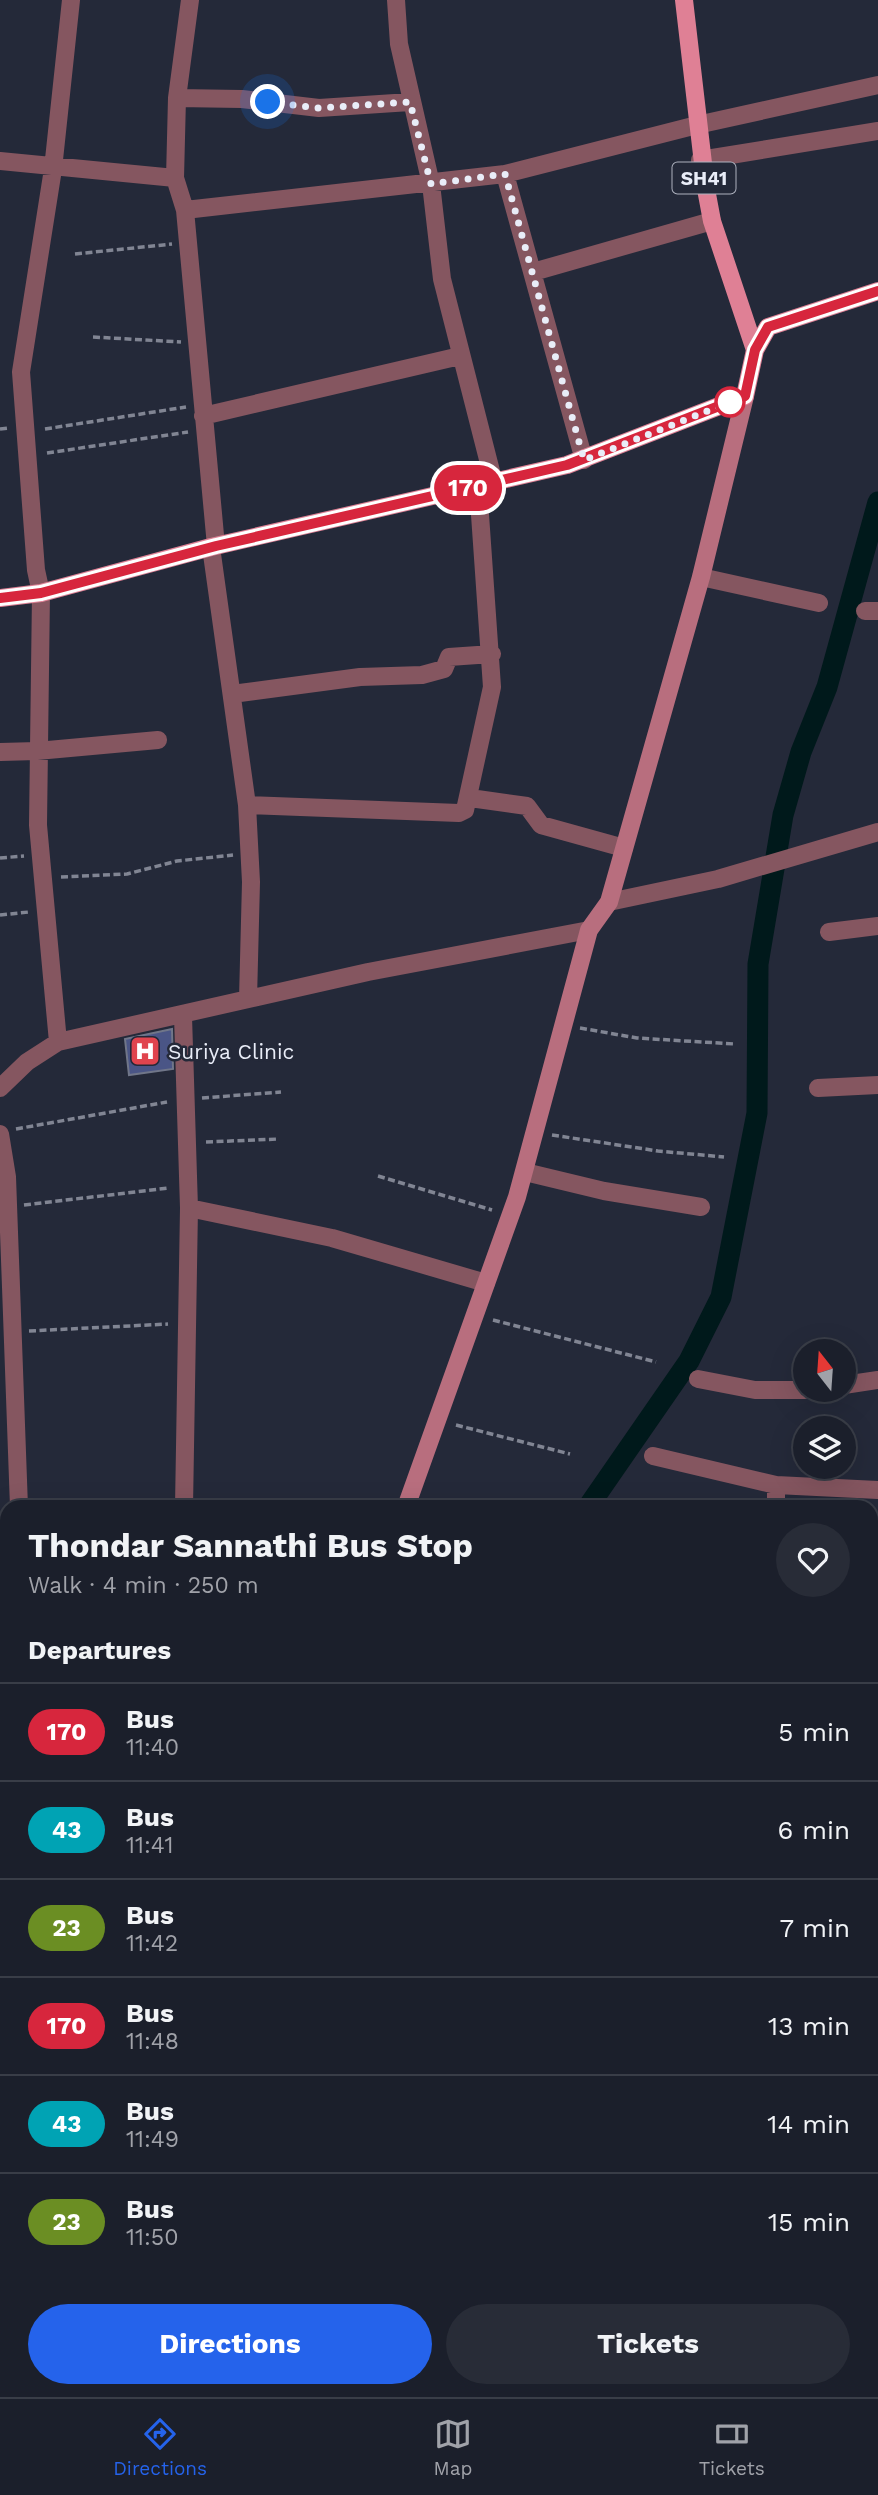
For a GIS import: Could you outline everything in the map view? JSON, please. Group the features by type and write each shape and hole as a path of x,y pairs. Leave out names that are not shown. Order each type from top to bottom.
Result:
{"main road":[{"name":"SH41","path":"684,0 700,160 712,221 755,350"},
{"path":"0,598 41,593 214,547 584,460 745,396 755,350 768,327 878,291"}],"street":[{"path":"58,1042 38,825 41,593 21,372 53,169 71,0"},
{"path":"190,0 177,98 176,178 185,210 214,547 247,805 248,999"},
{"path":"247,805 459,813 465,810 470,799 492,687 486,484 442,279 431,184 410,102 399,44 396,0"},
{"path":"185,210 505,174 696,125 878,85"},
{"path":"177,98 242,99 319,108 410,102"},
{"path":"700,160 878,131"},
{"path":"0,161 53,169 176,178"},
{"path":"505,174 584,460"},
{"path":"533,272 712,221"},
{"path":"203,417 460,356"},
{"path":"408,1500 524,1172 589,930 608,902 701,577 745,396"},
{"path":"701,577 819,603"},
{"path":"232,694 360,677 422,675 444,669 449,657 492,654"},
{"path":"0,752 158,740"},
{"path":"470,799 527,806 534,811 541,825 624,848"},
{"path":"608,902 755,868 878,832"},
{"path":"829,932 878,926"},
{"path":"0,1088 27,1062 58,1042 183,1016 368,972 589,930"},
{"path":"183,1016 189,1208 184,1500"},
{"path":"818,1088 878,1085"},
{"path":"7,1131 19,1500"},
{"path":"524,1172 604,1191 701,1207"},
{"path":"189,1208 332,1238 486,1283"},
{"path":"698,1379 755,1390 793,1390"},
{"path":"856,1383 878,1380"},
{"path":"653,1456 776,1485 878,1490"},
{"path":"776,1485 776,1500"}],"path":[{"path":"75,254 188,242"},
{"path":"93,337 197,343"},
{"path":"26,432 203,417"},
{"path":"27,456 203,417"},
{"path":"42,879 127,874 177,861 249,853"},
{"path":"0,915 45,910"},
{"path":"565,1025 637,1038 735,1044"},
{"path":"7,1131 184,1099 281,1092"},
{"path":"536,1132 658,1151 724,1157"},
{"path":"186,1142 279,1139"},
{"path":"378,1175 510,1216"},
{"path":"8,1206 188,1186"},
{"path":"474,1315 656,1362"},
{"path":"13,1332 186,1323"},
{"path":"437,1420 570,1454"}],"building":[{"path":"172,1029 173,1069 129,1075 125,1039"}],"waterway":[{"path":"593,1500 689,1361 721,1297 757,1113 758,964 783,815 801,752 827,687 878,502"}],"bus line":[{"name":"170","path":"0,598 41,593 216,546 290,531 584,460 745,396 755,350 768,327 878,291"}],"place":[{"name":"Suriya Clinic","path":"145,1051"}],"route":[{"path":"268,102 319,108 410,102 431,184 505,174 584,460 730,402"}]}
